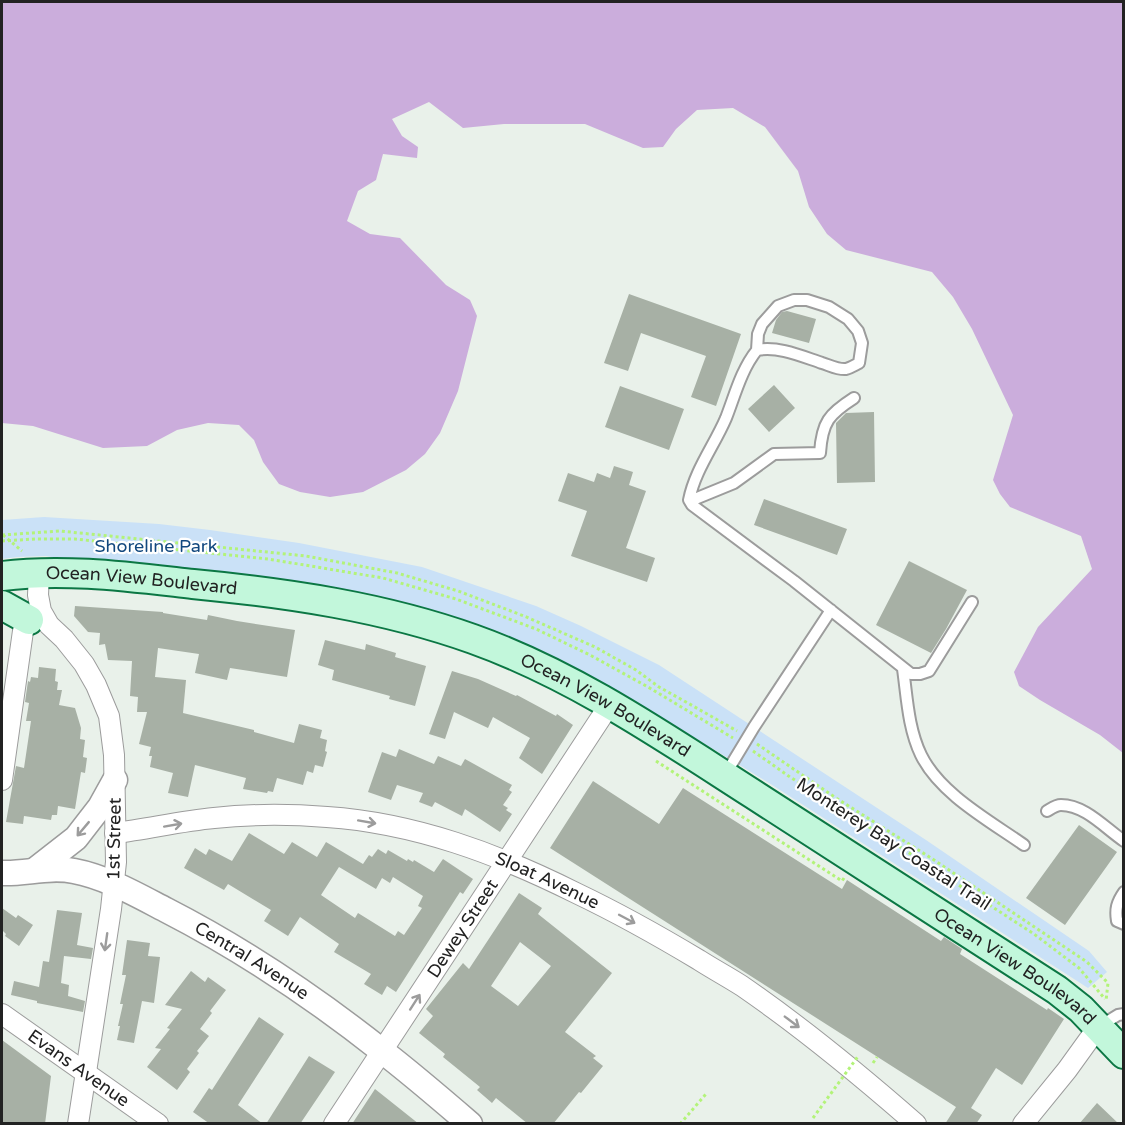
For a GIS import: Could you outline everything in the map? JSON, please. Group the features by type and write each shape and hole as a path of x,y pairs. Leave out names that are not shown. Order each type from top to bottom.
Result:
{"main road":[{"name":"Ocean View Boulevard","path":"2,576 31,565 91,575 237,588 354,606 416,621 474,640 532,664 610,704 1057,990 1081,1009 1112,1015 1124,1054"},
{"path":"2,605 35,616"}],"street":[{"path":"2,780 24,631 35,616 38,595 31,565"},
{"name":"1st Street","path":"35,616 64,639 84,664 103,700 109,716 112,735 116,862 78,1124"},
{"name":"Dewey Street","path":"334,1124 610,704"},
{"path":"35,870 76,838 100,807 115,780"},
{"name":"Sloat Avenue","path":"116,834 211,818 247,815 327,817 386,825 473,848 508,861 608,908 740,984 796,1024 916,1124"},
{"name":"Central Avenue","path":"2,873 49,869 73,870 113,884 182,918 307,995 383,1051 470,1124"},
{"name":"Evans Avenue","path":"2,1014 158,1124"},
{"path":"1023,1124 1112,1015"}],"lane":[{"path":"757,350 766,348 784,350 837,368 847,369 859,363 861,343 858,331 848,319 829,307 807,300 794,300 778,306 762,324 758,334 757,350 744,369 725,421 696,477 691,491 692,505 911,674 929,671 972,602"},
{"path":"690,501 734,483 774,454 820,453 821,435 827,421 836,410 854,398"},
{"path":"724,776 831,610"},
{"path":"903,669 914,733 921,754 934,776 959,799 1024,845"},
{"path":"1047,810 1059,805 1072,807 1089,814 1124,841"},
{"path":"1124,892 1115,912 1117,921 1124,924"}],"path":[{"path":"2,535 60,531 306,556 397,573 458,591 524,615 596,647 636,670 659,687 931,858 1086,962 1108,983 1112,1015"},
{"path":"2,535 23,552 31,565"},
{"name":"Monterey Bay Coastal Trail","path":"648,687 746,741 789,777 1034,934 1080,968 1112,1015"},
{"path":"652,758 842,881"},
{"path":"813,1118 859,1055"},
{"path":"680,1124 706,1094"}],"green space":[{"name":"Shoreline Park","path":"44,517 159,524 299,543 422,567 536,606 659,665 926,840 1089,951 1107,972 1088,988 769,783 659,716 523,646 46,556 2,559 2,520"}],"shaded area":[{"path":"2,2 1123,2 1123,753 1100,735 1019,686 1014,672 1038,627 1092,569 1081,536 1010,507 1000,494 993,480 1013,415 972,329 953,297 932,272 846,250 827,234 809,207 798,171 765,127 733,108 697,110 676,129 663,147 643,148 585,124 504,124 463,128 429,102 392,119 402,136 418,147 417,158 383,154 376,180 358,191 347,221 370,234 400,238 446,285 470,300 477,316 458,391 440,433 425,454 406,470 363,492 330,497 300,492 279,484 263,462 254,440 239,425 208,423 177,430 147,446 103,448 33,426 2,423"}],"building":[{"path":"629,294 741,334 716,406 691,397 706,356 641,333 628,371 604,363"},
{"path":"787,311 816,319 809,343 772,333 776,320 782,312"},
{"path":"774,385 795,408 769,432 748,409"},
{"path":"620,386 684,409 669,450 605,427"},
{"path":"874,412 875,482 837,483 836,423 846,413"},
{"path":"614,466 633,472 629,485 646,491 626,548 655,558 647,582 571,556 587,511 558,501 568,473 594,482 597,473 610,478"},
{"path":"764,499 847,529 837,555 754,525"},
{"path":"909,561 967,590 931,653 876,625"},
{"path":"75,606 163,612 207,620 208,615 295,630 287,677 230,668 227,680 195,673 199,654 158,648 155,677 186,680 183,713 254,730 254,732 294,743 299,724 322,730 320,738 327,740 323,767 315,765 313,773 307,771 303,785 277,778 273,792 268,791 267,793 243,789 246,778 195,765 188,797 168,793 173,773 150,767 151,747 139,744 147,712 137,712 138,697 130,696 132,661 108,660 105,644 99,645 100,633 88,632 74,616"},
{"path":"325,640 365,650 366,644 396,653 395,657 426,666 415,706 389,699 390,696 332,680 334,670 318,665"},
{"path":"39,667 56,669 57,690 62,690 59,705 75,708 81,728 80,739 85,740 83,757 87,758 85,773 81,772 75,809 58,806 57,815 52,815 51,820 24,816 23,824 6,822 16,766 24,768 31,721 26,721 29,703 25,702 28,681 30,682 31,677 38,678"},
{"path":"452,671 517,695 556,716 557,714 573,725 542,774 519,758 530,738 493,717 488,728 454,712 445,739 429,734"},
{"path":"399,749 434,764 438,756 461,766 465,759 512,785 509,790 512,792 503,805 512,814 500,832 465,809 462,816 435,802 432,807 419,802 423,793 397,785 391,800 368,792 382,752 396,757"},
{"path":"593,781 659,824 683,788 842,889 847,880 941,941 944,937 962,949 960,954 1064,1019 1022,1085 996,1068 971,1108 982,1115 976,1124 945,1124 956,1107 550,848"},
{"path":"1079,825 1117,852 1065,925 1026,898"},
{"path":"249,833 284,854 292,842 317,857 326,842 363,864 369,855 372,857 378,849 386,854 388,850 407,861 408,859 413,862 414,860 434,872 443,859 473,879 463,894 460,892 396,992 387,986 382,995 364,984 371,974 334,952 339,944 300,917 288,936 264,921 271,910 228,884 224,890 184,868 195,848 206,855 209,849 232,861","holes":["339,867 376,889 382,878 390,883 393,877 423,896 418,906 422,908 404,935 398,931 395,936 358,913 355,918 321,895"]},
{"path":"519,893 542,908 538,914 612,973 565,1032 596,1056 593,1058 603,1066 553,1124 528,1124 496,1098 492,1103 477,1090 480,1087 443,1057 445,1054 419,1033 433,1016 426,1009 463,963 469,969","holes":["520,942 551,966 518,1006 491,986"]},
{"path":"2,908 16,918 18,915 33,925 19,946 5,936 2,930"},
{"path":"57,910 82,913 77,945 93,948 91,959 64,956 61,983 69,985 68,996 85,1001 83,1012 37,1003 37,1001 11,995 14,981 39,987 43,961 49,962"},
{"path":"127,940 150,943 148,956 160,957 154,1003 142,1001 134,1043 117,1040 123,1004 120,1004 126,975 122,975"},
{"path":"191,971 205,982 208,977 226,990 200,1029 209,1036 197,1051 199,1053 187,1069 190,1072 177,1090 147,1067 161,1049 155,1048 170,1029 167,1028 182,1009 165,1005"},
{"path":"259,1017 284,1034 238,1105 263,1124 210,1124 193,1112 209,1088 212,1090"},
{"path":"2,1040 51,1076 45,1124 2,1124"},
{"path":"309,1056 335,1072 300,1124 266,1124"},
{"path":"375,1089 419,1124 352,1124"},
{"path":"1097,1103 1119,1124 1079,1124"}]}
